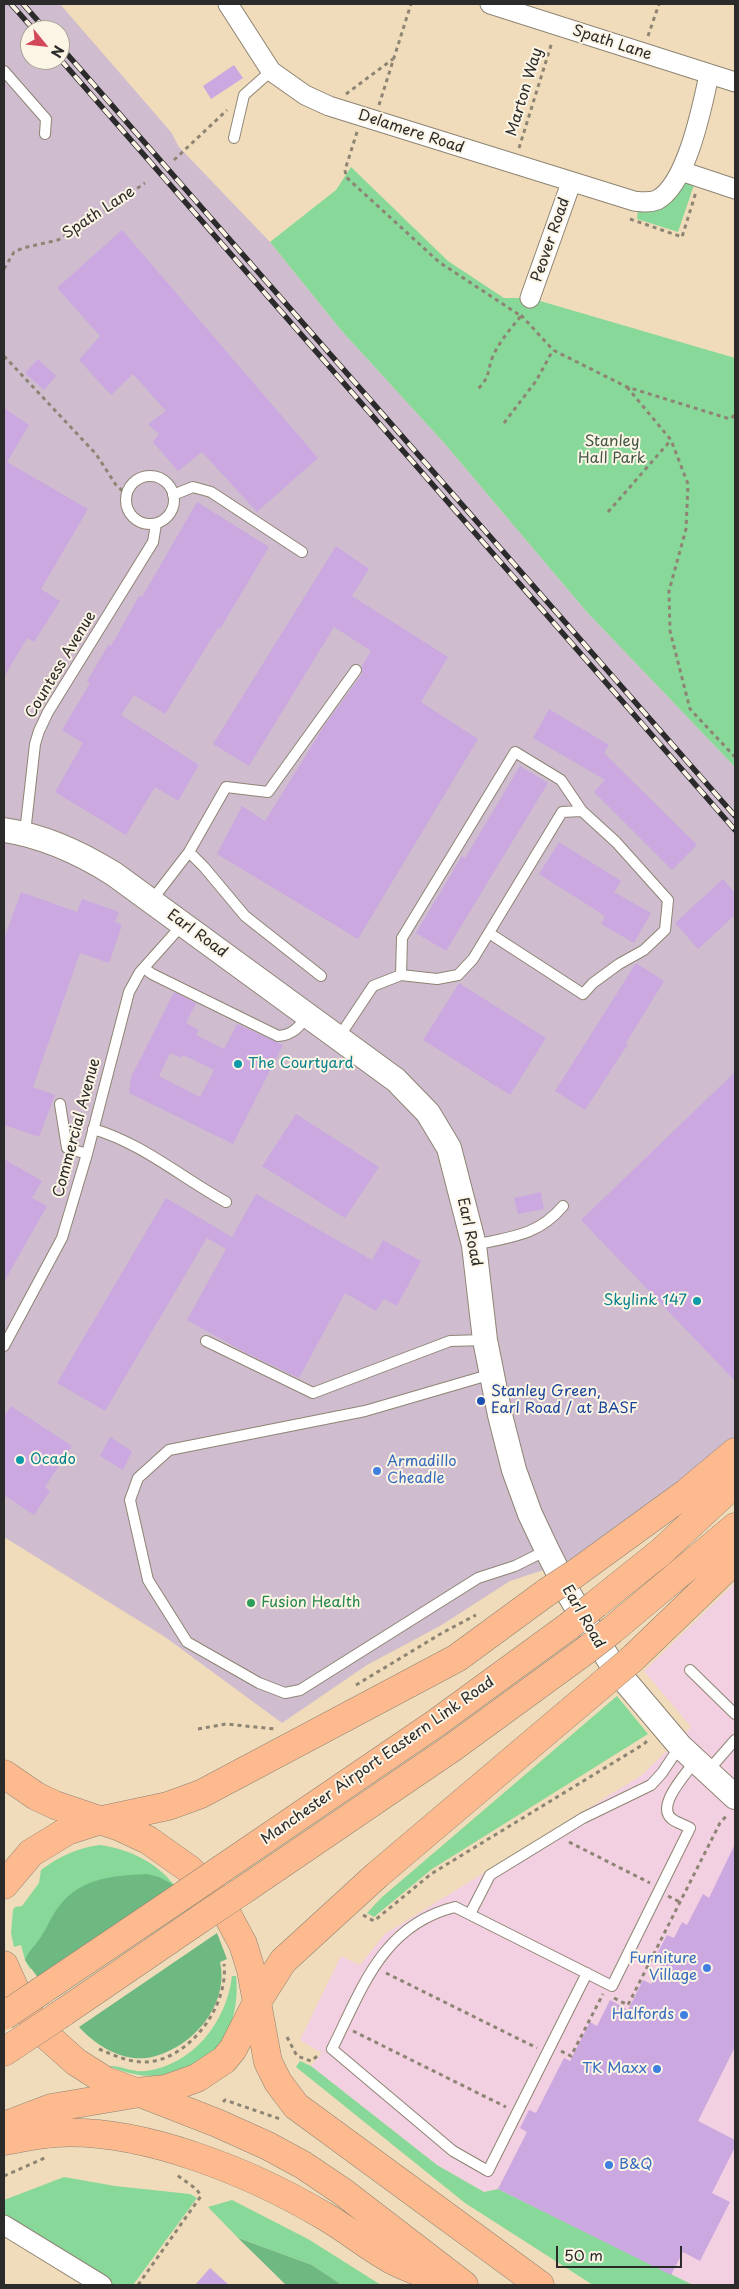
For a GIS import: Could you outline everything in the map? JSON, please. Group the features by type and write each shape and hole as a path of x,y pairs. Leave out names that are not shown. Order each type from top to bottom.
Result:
{"highway":[{"path":"4,1885 26,1858 44,1843 67,1831 98,1821 168,1806 201,1794 457,1658 686,1494 735,1452"},
{"name":"Manchester Airport Eastern Link Road","path":"4,2016 436,1722 569,1626 661,1552 735,1483"},
{"name":"Manchester Airport Eastern Link Road","path":"13,2046 452,1748 612,1630 735,1527"},
{"path":"4,2126 51,2108 166,2089 210,2071 233,2049 272,1976 290,1954 377,1875 632,1659 735,1560"},
{"path":"4,1774 36,1796 98,1821 120,1827 148,1840 189,1869 208,1888 228,1915 243,1944 251,1970 268,2062 278,2082 296,2106 540,2285"},
{"path":"4,1965 18,1996 31,2016 62,2050 91,2072 122,2088 140,2093 217,2123 268,2146 303,2165 343,2192 464,2285"},
{"path":"4,2141 56,2133 80,2133 128,2139 183,2153 255,2180 288,2196 326,2217 396,2262 454,2285"}],"street":[{"name":"Delamere Road","path":"228,4 270,71 305,95 329,106 368,119 634,202 656,200 675,184 698,120 709,75"},
{"name":"Spath Lane","path":"493,4 735,82"},
{"path":"681,171 735,189"},
{"name":"Peover Road","path":"530,298 571,183"},
{"name":"Earl Road","path":"14,832 86,857 152,900 396,1080 428,1113 449,1148 474,1245 485,1340 492,1374 514,1470 530,1514 570,1596 614,1668 694,1760 735,1797"},
{"path":"4,2225 102,2285"}],"lane":[{"path":"4,71 46,119 45,134"},
{"path":"234,138 244,95 270,71"},
{"path":"150,476 165,482 174,495 174,502 168,516 156,524 148,524 133,518 126,503 127,495 135,482 150,476"},
{"path":"174,495 193,487 211,492 302,552"},
{"name":"Countess Avenue","path":"14,832 39,731 48,712 153,542 156,524"},
{"path":"152,900 188,852 226,787 268,792 356,670"},
{"path":"400,975 402,938 515,752 561,780 582,811 616,842 668,900 665,930 644,950 599,978 583,994 489,933"},
{"path":"339,1037 373,986 400,975 437,979 458,975 473,959 562,812 582,811"},
{"path":"188,852 204,867 245,916 321,976"},
{"name":"Commercial Avenue","path":"4,1346 57,1249 87,1154 129,992 144,968 183,924"},
{"path":"144,968 152,974 278,1036 288,1035 298,1029 308,1014"},
{"path":"60,1104 67,1148 87,1154"},
{"path":"93,1129 109,1134 158,1159 198,1187 226,1202"},
{"path":"474,1245 538,1229 552,1219 563,1206"},
{"path":"206,1341 312,1393 450,1341 485,1340"},
{"path":"492,1374 365,1411 169,1450 138,1478 130,1500 148,1580 187,1642 259,1683 285,1693 300,1690 478,1578 515,1566 547,1550"},
{"path":"690,1670 735,1714"},
{"path":"470,1914 490,1875 614,1802 651,1785 662,1773 735,1740"},
{"path":"587,1973 488,2171 453,2151 332,2049 373,1966 401,1934 440,1911 455,1907 470,1914 587,1973 612,1986 690,1828 672,1819 667,1810 668,1801 694,1760"}],"path":[{"path":"411,4 394,59 345,170 346,177 439,262 521,316 553,350 627,387 730,419 735,415"},
{"path":"642,52 659,4"},
{"name":"Marton Way","path":"514,165 557,24"},
{"path":"329,106 394,59"},
{"path":"174,160 205,132"},
{"path":"634,202 629,220 682,237 700,177"},
{"name":"Spath Lane","path":"4,269 14,252 58,240 146,183"},
{"path":"478,389 489,375 493,356 521,316 530,298"},
{"path":"504,423 536,381 553,350"},
{"path":"4,356 96,454 116,485 127,495"},
{"path":"627,387 671,440 688,484 686,529 669,591 670,631 690,709 735,757"},
{"path":"608,512 671,440"},
{"path":"350,1689 442,1633 484,1611"},
{"path":"198,1729 226,1724 284,1730"},
{"path":"362,1915 374,1921 432,1874 644,1744 663,1725"},
{"path":"555,1835 666,1891 665,1894 680,1902"},
{"path":"92,2045 114,2055 144,2062 158,2060 175,2052 204,2028 214,2013 224,1987 224,1964"},
{"path":"373,1966 547,2053"},
{"path":"343,2026 517,2113"},
{"path":"282,2036 286,2036 297,2056 311,2061 332,2049"},
{"path":"219,2104 225,2100 276,2119 284,2118"},
{"path":"4,2176 51,2155"},
{"path":"138,2285 201,2196 198,2190 183,2181 174,2172 172,2165"}],"shaded area":[{"path":"4,4 60,4 171,132 179,147 270,242 341,330 445,444 586,611 735,767 735,1440 571,1561 510,1581 440,1626 367,1665 282,1723 165,1637 4,1537"},
{"path":"735,1583 735,2285 693,2285 498,2189 484,2192 437,2165 311,2066 322,2053 300,2040 341,1956 360,1965 385,1934 642,1775 691,1727 644,1671"}],"green space":[{"name":"Stanley Hall Park","path":"351,167 448,261 504,298 530,298 735,358 735,767 586,611 445,444 341,330 270,242 336,190"},
{"path":"685,182 694,185 678,232 637,219 638,210 655,210 667,205 676,196"},
{"path":"617,1696 648,1734 432,1869 374,1917 367,1913 381,1898"},
{"path":"100,1845 131,1853 141,1858 159,1870 174,1885 30,1969 25,1960 21,1945 14,1947 11,1933 13,1910 15,1907 22,1906 39,1883 41,1870 69,1853"},
{"path":"147,1874 159,1877 174,1885 39,1979 25,1960 53,1915 73,1892 95,1881 107,1878"},
{"path":"217,1933 227,1959 220,1962 219,1995 213,2010 203,2024 192,2036 178,2046 163,2054 147,2058 128,2057 101,2046 79,2027"},
{"path":"232,1976 236,1976 236,2003 230,2027 218,2046 202,2062 182,2071 160,2076 135,2074 109,2066 146,2071 163,2067 179,2060 193,2050 205,2038 223,2009 229,1993"},
{"path":"300,2061 311,2066 437,2165 484,2192 498,2189 693,2285 593,2285 465,2203 296,2067"},
{"path":"64,2177 115,2186 190,2194 197,2198 133,2285 111,2285 4,2221 4,2200"},
{"path":"232,2200 308,2239 381,2285 342,2285 312,2265 238,2238 208,2207"},
{"path":"238,2238 312,2265 342,2285 286,2285"}],"building":[{"path":"234,65 243,78 211,99 203,86"},
{"path":"122,230 318,458 257,512 202,452 178,471 153,442 159,434 148,424 166,411 133,374 111,395 79,360 100,336 57,288"},
{"path":"38,359 56,376 44,390 25,373"},
{"path":"4,408 29,425 7,462 88,509 41,589 60,601 34,642 27,638 4,677"},
{"path":"197,502 269,547 220,629 218,628 165,714 134,695 121,715 199,765 178,801 155,787 126,835 55,792 83,743 62,730 90,683 87,681 109,644 111,646 139,596 142,597"},
{"path":"336,546 369,569 352,596 448,657 421,702 478,739 358,939 217,854 242,806 265,821 324,726 362,674 362,666 371,651 334,627 249,766 213,744"},
{"path":"549,709 609,745 604,753 697,845 672,870 594,792 605,780 533,738"},
{"path":"520,766 548,783 446,951 416,933 462,856 465,858"},
{"path":"559,842 621,881 614,892 651,913 634,943 601,924 605,916 539,874"},
{"path":"723,879 735,893 735,915 698,949 675,923"},
{"path":"21,892 77,912 82,899 119,912 115,922 122,925 109,963 80,953 33,1087 55,1095 39,1137 4,1125 4,939"},
{"path":"636,963 664,981 626,1043 628,1044 585,1110 555,1091"},
{"path":"459,983 546,1038 510,1095 423,1040"},
{"name":"The Courtyard","path":"174,992 196,1003 186,1023 199,1030 196,1035 224,1049 237,1024 283,1045 233,1144 129,1093 131,1077","holes":["170,1053 182,1058 183,1055 214,1070 200,1097 159,1076"]},
{"name":"Skylink 147","path":"735,1072 735,1381 581,1220"},
{"path":"296,1114 379,1167 345,1218 262,1166"},
{"path":"4,1159 42,1181 32,1198 47,1206 4,1282"},
{"path":"541,1192 544,1209 518,1214 514,1198"},
{"path":"256,1194 372,1260 383,1240 421,1261 397,1306 384,1299 376,1311 345,1293 299,1378 246,1353 187,1320 226,1249 207,1238 105,1411 57,1383 166,1198 232,1237"},
{"name":"Ocado","path":"11,1406 72,1446 45,1487 50,1491 34,1515 4,1495 4,1417"},
{"path":"110,1437 132,1451 123,1470 100,1456"},
{"path":"735,1844 735,2047 698,2121 735,2140 735,2147 712,2193 730,2202 700,2261 683,2252 671,2275 498,2189 527,2132 520,2128 529,2110 536,2113 564,2058 570,2061 590,2022 597,2026 610,2000 628,2010 643,1980 651,1984 664,1958 657,1954 667,1935 674,1938 682,1922 687,1925 703,1894 709,1898"},
{"path":"210,2268 229,2285 195,2285"}],"railway":[{"path":"11,4 25,20"},
{"path":"23,4 37,20"},
{"path":"70,57 735,816"},
{"path":"70,70 735,830"}],"place":[{"name":"The Courtyard","path":"238,1064"},
{"name":"Skylink 147","path":"697,1301"},
{"name":"Stanley Green, Earl Road / at BASF","path":"481,1401"},
{"name":"Ocado","path":"20,1460"},
{"name":"Armadillo Cheadle","path":"377,1471"},
{"name":"Fusion Health","path":"251,1603"},
{"name":"Furniture Village","path":"707,1968"},
{"name":"Halfords","path":"684,2015"},
{"name":"TK Maxx","path":"657,2069"},
{"name":"B&Q","path":"609,2165"}]}
